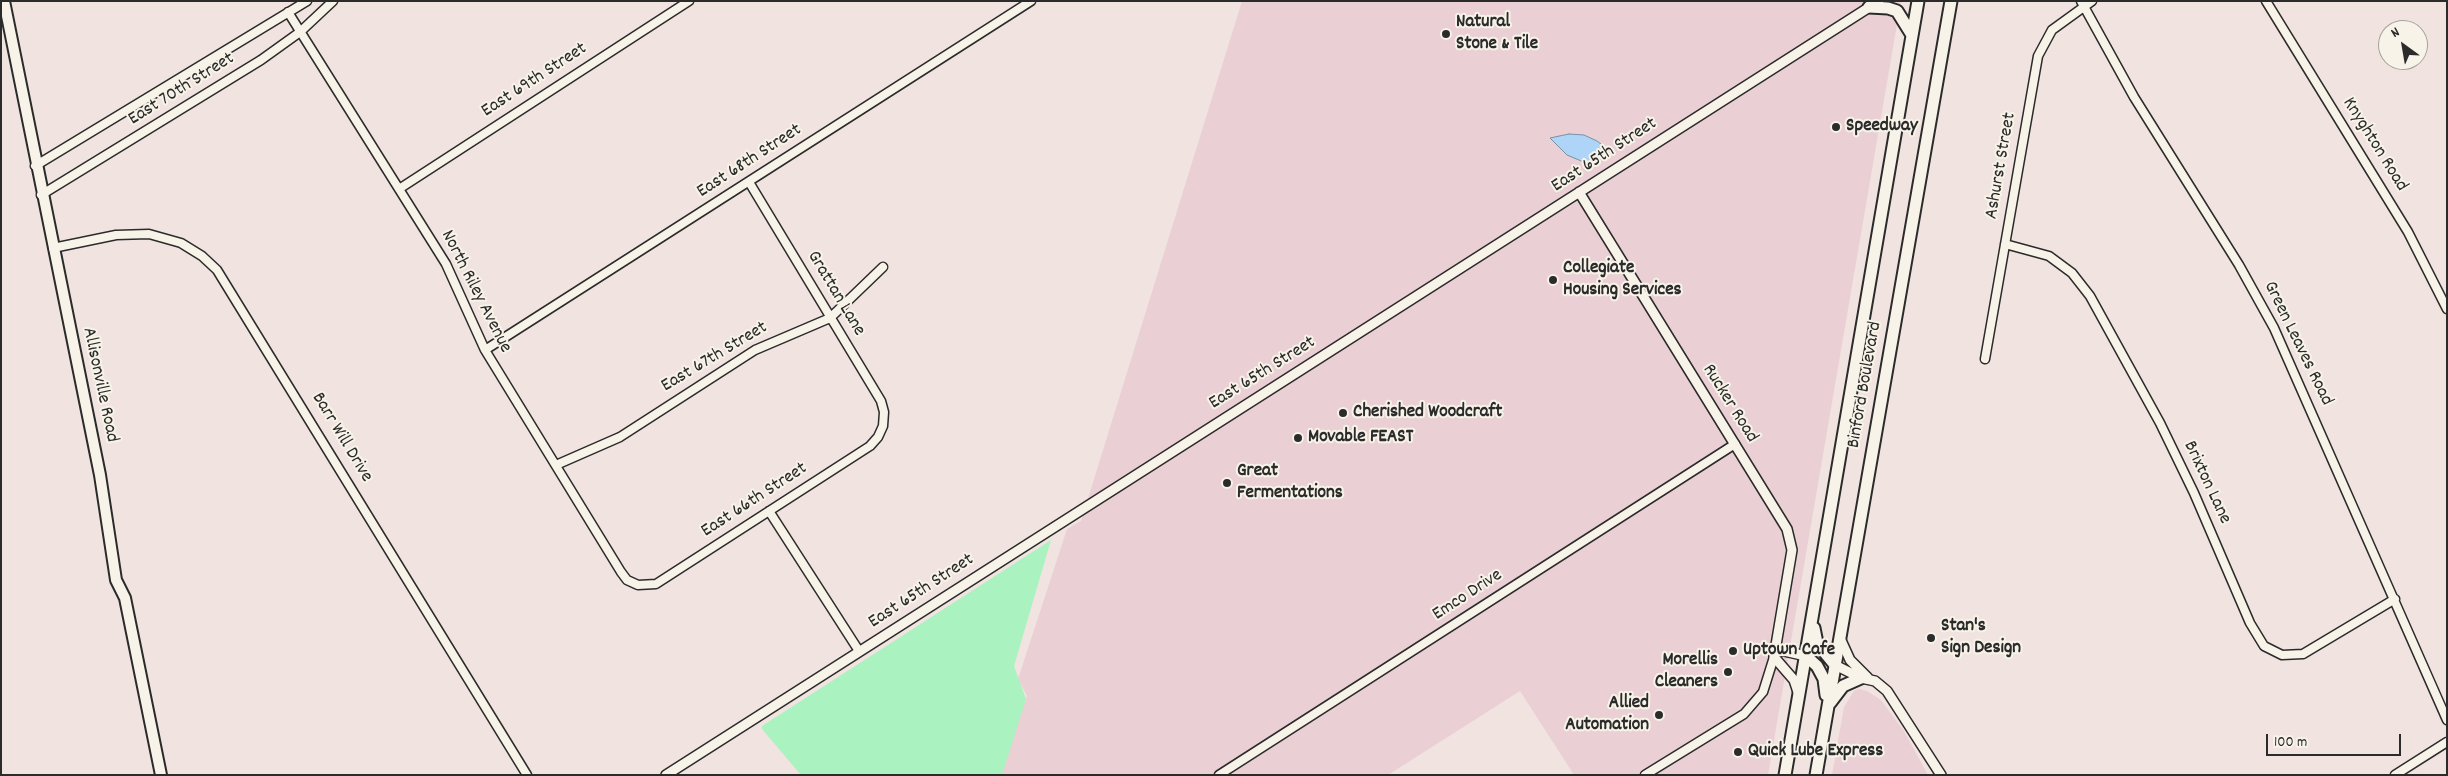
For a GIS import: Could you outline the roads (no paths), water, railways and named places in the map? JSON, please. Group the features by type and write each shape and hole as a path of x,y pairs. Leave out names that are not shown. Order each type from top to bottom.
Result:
{"main road":[{"name":"Allisonville Road","path":"4,1 35,166 100,475 116,580 125,598 161,775"},
{"name":"Binford Boulevard","path":"1785,775 1918,1"},
{"name":"Binford Boulevard","path":"1816,775 1951,1"},
{"path":"1874,4 1897,11 1912,35"},
{"path":"1813,618 1817,643 1835,665"},
{"path":"1806,656 1817,666 1824,679 1828,707"},
{"path":"1828,707 1844,686 1864,678"}],"street":[{"name":"East 70th Street","path":"35,166 307,1"},
{"name":"East 70th Street","path":"41,195 248,69 300,32 333,1"},
{"name":"East 69th Street","path":"399,189 689,1"},
{"name":"East 68th Street","path":"485,350 1031,1"},
{"name":"Ashurst Street","path":"1985,359 2038,56 2052,30 2082,4 2092,1"},
{"name":"Knyghton Road","path":"2266,1 2411,238 2447,309"},
{"name":"East 65th Street","path":"666,775 1874,4"},
{"name":"Green Leaves Road","path":"2082,4 2134,97 2239,265 2271,322 2447,720"},
{"name":"North Riley Avenue","path":"288,12 446,264 485,350 621,572 635,584"},
{"name":"Grattan Lane","path":"749,182 881,401 884,418 883,426"},
{"name":"Rucker Road","path":"1579,192 1787,530 1791,541 1791,564 1775,653"},
{"name":"Barr Will Drive","path":"53,248 116,236 149,234 181,243 202,256 218,270 528,775"},
{"name":"Brixton Lane","path":"2005,244 2049,256 2072,273 2086,290 2137,379 2171,444 2250,623 2264,646 2282,655 2304,654 2395,599"},
{"name":"East 67th Street","path":"556,466 620,437 755,350 830,318 883,267"},
{"name":"East 66th Street","path":"635,584 656,584 870,446 878,437 883,426"},
{"name":"Emco Drive","path":"1220,775 1735,444"},
{"path":"769,511 859,651"},
{"path":"1840,638 1850,660 1864,678"},
{"path":"1775,653 1806,656"},
{"path":"1775,653 1794,680 1799,696"},
{"path":"1646,775 1744,714 1763,692 1775,653"},
{"path":"1835,665 1881,684 1893,698 1941,775"},
{"path":"2395,775 2447,742"}],"water":[{"path":"1569,134 1584,135 1597,141 1606,148 1605,155 1600,160 1586,163 1567,155 1550,138"}],"place":[{"name":"Natural Stone & Tile","path":"1446,34"},
{"name":"Speedway","path":"1836,127"},
{"name":"Collegiate Housing Services","path":"1553,280"},
{"name":"Cherished Woodcraft","path":"1343,413"},
{"name":"Movable FEAST","path":"1298,438"},
{"name":"Great Fermentations","path":"1227,483"},
{"name":"Stan's Sign Design","path":"1931,638"},
{"name":"Uptown Cafe","path":"1733,651"},
{"name":"Morellis Cleaners","path":"1728,672"},
{"name":"Allied Automation","path":"1659,715"},
{"name":"Quick Lube Express","path":"1738,752"}]}
